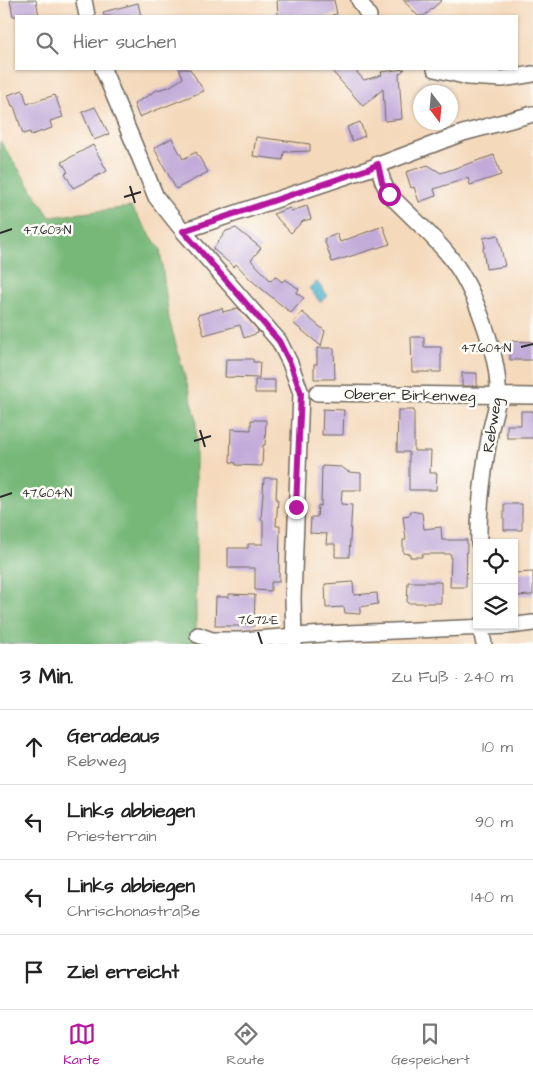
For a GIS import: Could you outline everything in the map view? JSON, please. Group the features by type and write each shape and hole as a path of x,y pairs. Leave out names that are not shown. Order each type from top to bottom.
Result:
{"street":[{"path":"84,0 87,15"},
{"path":"359,0 368,15"},
{"path":"103,70 156,197 183,231 279,341 308,393 293,589 294,640"},
{"path":"439,70 468,77 502,79 533,74"},
{"path":"183,231 368,169 463,133 533,114"},
{"name":"Rebweg","path":"378,164 382,182 389,194 452,258 469,286 495,362 498,396 490,430 485,468 479,539"},
{"name":"Oberer Birkenweg","path":"308,393 533,396"},
{"path":"518,625 533,623"},
{"path":"198,635 212,640 294,640 473,627"},
{"path":"481,629 484,644"}],"green space":[{"path":"0,141 50,217 131,207 160,249 169,319 196,417 196,644 0,644"}],"water":[{"path":"317,282 328,296 320,302 309,288"}],"building":[{"path":"10,0 36,0 39,15 13,16"},
{"path":"277,0 334,0 337,14 332,15 278,15"},
{"path":"403,0 442,0 425,15 417,15"},
{"path":"138,3 141,15 104,15 103,12"},
{"path":"179,70 191,70 204,91 139,117 134,104 157,90 169,87 183,78"},
{"path":"331,70 355,70 364,80 382,75 381,72 404,70 399,74 402,119 385,121 383,89 363,106"},
{"path":"23,90 27,104 55,95 63,117 50,121 52,128 31,135 30,132 23,134 14,106 12,106 8,95"},
{"path":"95,107 109,134 94,140 82,112"},
{"path":"360,122 365,136 352,141 347,127"},
{"path":"256,137 310,144 310,151 284,152 283,160 253,156"},
{"path":"172,138 183,159 196,152 208,172 176,189 154,148"},
{"path":"93,145 107,171 73,188 65,173 68,172 62,162"},
{"path":"494,155 501,175 470,185 468,178 434,189 436,196 419,202 414,187 411,188 406,172 428,165 441,173"},
{"path":"307,206 311,219 303,221 291,233 273,214 290,208 291,211"},
{"path":"383,226 390,244 332,262 324,239 337,234 340,242"},
{"path":"236,228 261,248 251,260 271,281 275,276 282,282 285,279 299,289 296,293 304,298 291,313 251,280 236,264 234,267 213,249 226,231"},
{"path":"498,235 505,266 486,269 483,238"},
{"path":"222,308 223,312 238,308 257,329 258,333 244,338 240,325 204,335 198,315"},
{"path":"302,312 325,331 321,346 293,323"},
{"path":"411,337 424,337 424,347 441,347 441,372 412,372"},
{"path":"511,341 533,342 533,360 510,360"},
{"path":"317,348 334,348 335,379 314,379 314,364 317,364"},
{"path":"226,359 253,359 253,362 260,362 259,378 225,377"},
{"path":"462,373 477,373 477,386 462,386"},
{"path":"255,380 275,380 275,393 255,393"},
{"path":"323,409 344,410 343,435 322,435"},
{"path":"398,410 414,410 414,451 431,451 430,473 437,473 436,490 409,490 409,452 397,452"},
{"path":"521,411 533,411 533,438 507,438 507,425 521,425"},
{"path":"251,420 266,420 262,466 236,465 236,463 230,462 231,429 251,430"},
{"path":"322,466 341,467 349,472 361,473 361,490 342,490 341,504 352,505 349,557 335,557 335,544 326,544 327,534 310,533 311,517 317,517 318,505 321,506"},
{"path":"264,478 277,478 276,526 280,526 279,582 271,582 271,591 255,590 255,568 228,568 228,548 248,548 248,544 263,544 263,520 261,520"},
{"path":"504,504 522,504 522,530 504,530"},
{"path":"411,511 422,513 424,529 441,527 442,540 467,540 466,587 450,587 451,554 422,554 422,557 410,557 410,554 403,553 403,540 406,540 403,516 410,515"},
{"path":"533,572 533,595 518,596 518,573"},
{"path":"353,582 354,595 377,593 378,604 360,607 360,614 345,613 344,607 326,608 325,584"},
{"path":"408,582 441,582 441,603 407,603"},
{"path":"229,594 255,595 254,626 215,626 216,597 229,597"}],"route":[{"path":"296,507 301,393 290,363 279,341 183,231 378,164 382,182 389,194"}]}
